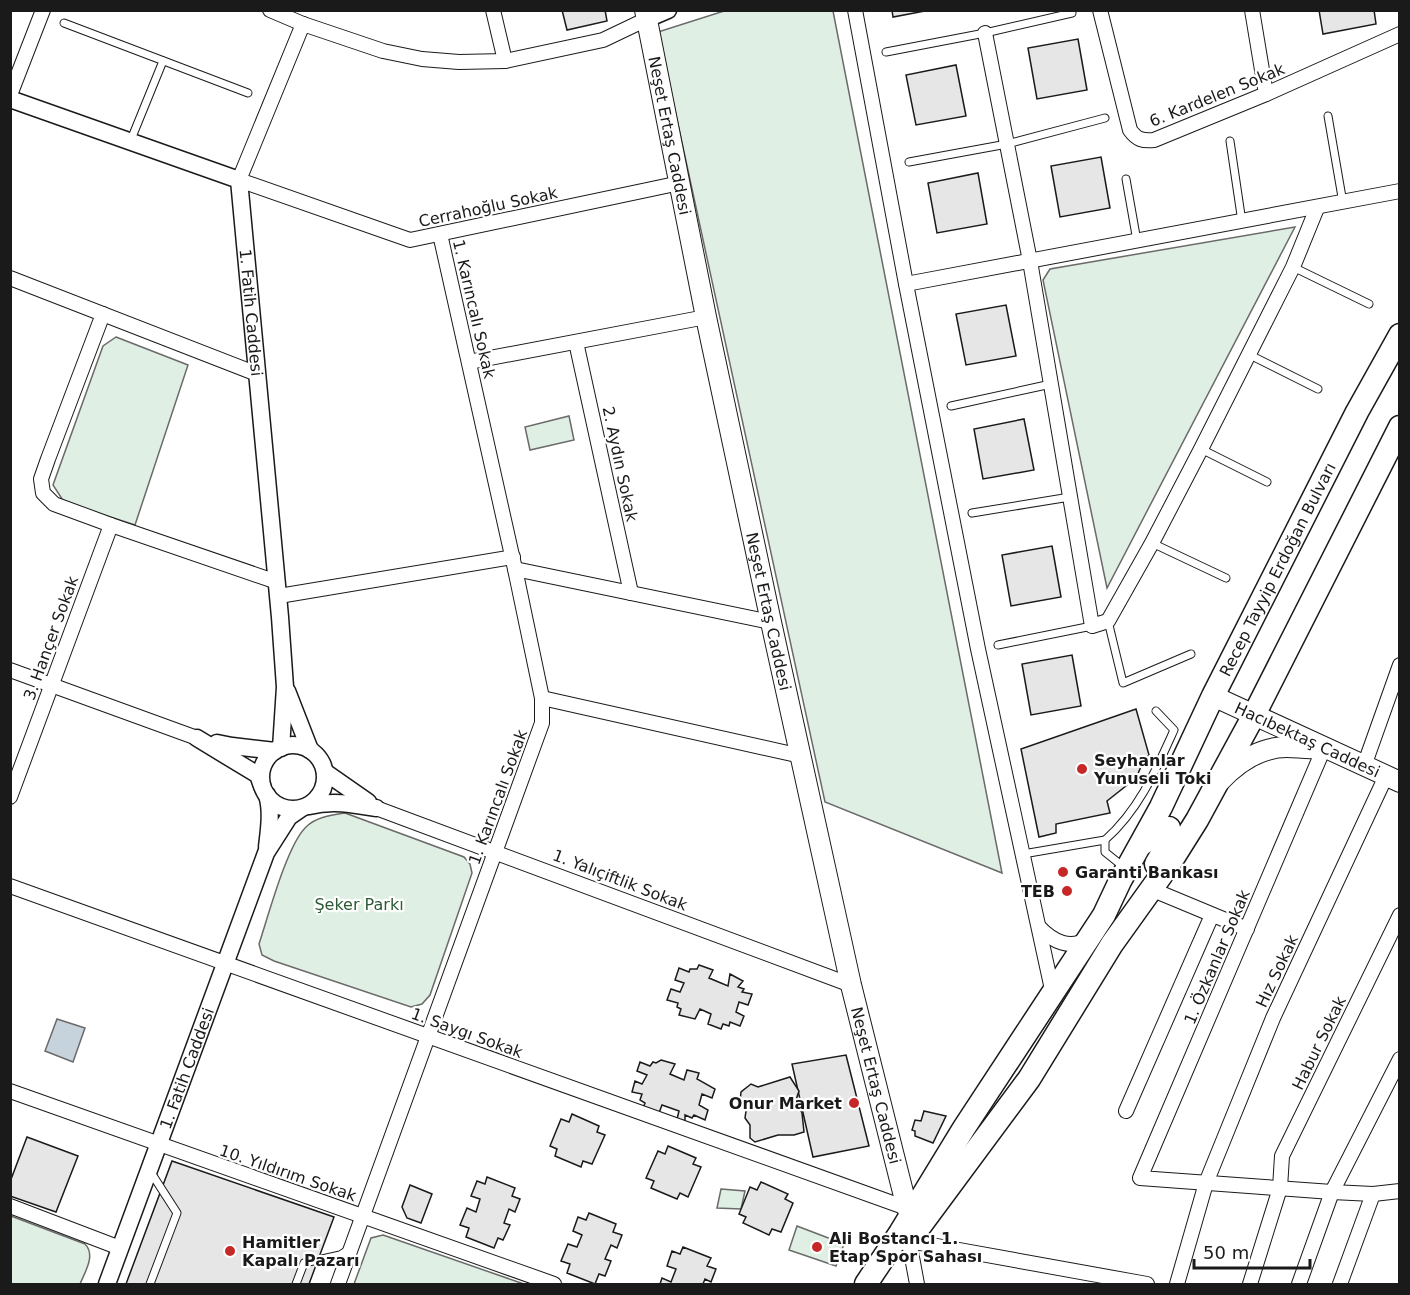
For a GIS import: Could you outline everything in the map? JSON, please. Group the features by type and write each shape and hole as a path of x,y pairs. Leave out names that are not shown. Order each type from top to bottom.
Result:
{"main road":[{"name":"Neşet Ertaş Caddesi","path":"646,15 706,317 850,985 910,1209"},
{"name":"Recep Tayyip Erdoğan Bulvarı","path":"866,1284 910,1209 1104,915 1161,807 1184,734 1213,696 1357,412 1400,334"},
{"path":"879,1284 1029,1079 1116,938 1197,820 1254,715 1400,427"},
{"name":"Hacıbektaş Caddesi","path":"1213,696 1393,779"},
{"path":"1214,787 1231,770 1250,757 1268,749 1324,748"},
{"path":"1116,938 1121,921 1139,889 1165,851 1169,828 1160,829 1141,845"}],"street":[{"path":"42,10 10,97 239,180 303,24"},
{"path":"270,10 303,24 383,51 422,59 459,62 505,61 603,40 646,15 668,10"},
{"path":"493,10 505,61"},
{"path":"855,10 978,649 1053,994"},
{"name":"6. Kardelen Sokak","path":"1100,10 1130,130 1135,138 1145,141 1154,140 1266,94 1400,34"},
{"path":"1252,10 1266,94"},
{"path":"985,33 1030,261 1092,626 1108,621 1152,543 1293,267 1317,208"},
{"name":"Cerrahoğlu Sokak","path":"239,180 410,240 680,183"},
{"name":"1. Fatih Caddesi","path":"239,180 278,589 285,687"},
{"path":"906,284 1400,191"},
{"name":"1. Karıncalı Sokak","path":"338,1284 542,723 542,698 514,563 440,234"},
{"path":"10,278 257,374"},
{"path":"103,314 42,479 43,493 54,504 278,589 514,563 631,593 771,622"},
{"path":"469,362 706,317"},
{"name":"2. Aydın Sokak","path":"576,342 631,593"},
{"name":"3. Hançer Sokak","path":"10,797 111,525"},
{"path":"1364,766 1400,665"},
{"path":"10,670 197,738 232,746 278,749 292,745 310,750"},
{"path":"285,687 278,749 263,766 261,776 265,791 282,807 292,809 325,802 376,807"},
{"path":"266,853 289,817 319,796 325,780 322,763 310,750 285,687"},
{"path":"542,698 801,756"},
{"path":"197,738 258,775 269,802 266,853"},
{"name":"1. Özkanlar Sokak","path":"1206,1183 1140,1178 1324,748"},
{"path":"325,772 351,793 376,807"},
{"name":"Hız Sokak","path":"1177,1284 1206,1183 1273,1018 1393,779"},
{"name":"1. Yalıçiftlik Sokak","path":"376,807 850,985"},
{"name":"1. Fatih Caddesi","path":"107,1284 266,853"},
{"name":"1. Saygı Sokak","path":"10,886 910,1209"},
{"path":"1158,892 1247,929"},
{"path":"1125,1111 1212,915"},
{"name":"Habur Sokak","path":"1250,1284 1280,1188 1282,1155 1400,915"},
{"path":"1039,927 1048,936 1063,944 1081,943 1092,934"},
{"path":"1299,1284 1332,1192 1400,1059"},
{"name":"10. Yıldırım Sokak","path":"10,1092 554,1284"},
{"path":"1206,1183 1373,1194 1400,1191"},
{"path":"1340,1284 1373,1194"},
{"path":"10,1206 120,1248"},
{"path":"917,1284 909,1241 1147,1284"}],"lane":[{"path":"886,52 1072,13"},
{"path":"64,23 248,93"},
{"path":"130,142 163,61"},
{"path":"1328,116 1343,203"},
{"path":"909,162 1007,144 1105,118"},
{"path":"1230,141 1242,222"},
{"path":"1126,179 1137,241"},
{"path":"1293,267 1369,304"},
{"path":"1248,354 1318,389"},
{"path":"951,406 1051,384"},
{"path":"1201,449 1267,482"},
{"path":"972,513 1070,497"},
{"path":"1152,543 1226,578"},
{"path":"1108,621 1124,683 1191,654"},
{"path":"999,645 1092,626"},
{"path":"1023,854 1105,840 1119,827 1184,734 1156,711"},
{"path":"1105,840 1105,852 1127,870"},
{"path":"149,1170 177,1212 150,1284"},
{"path":"296,1284 304,1263 340,1255 351,1248"}],"green space":[{"path":"724,11 833,11 1002,873 825,802 658,32"},
{"path":"1295,227 1107,588 1043,280 1050,269"},
{"path":"116,337 188,365 135,525 64,502 53,485 103,346"},
{"path":"569,416 574,440 530,450 525,427"},
{"name":"Şeker Parkı","path":"345,813 464,857 470,864 472,873 430,995 422,1004 411,1007 262,955 259,944 285,865 299,836 314,821"},
{"path":"721,1189 745,1191 741,1209 717,1208"},
{"path":"11,1216 85,1244 90,1258 80,1284 11,1284"},
{"name":"Ali Bostancı 1. Etap Spor Sahası","path":"797,1226 844,1244 836,1266 789,1250"},
{"path":"383,1235 524,1284 354,1284 371,1238"}],"shaded area":[{"path":"57,1019 85,1028 73,1062 45,1051"}],"building":[{"path":"562,10 605,10 607,21 567,30"},
{"path":"892,10 930,10 893,17"},
{"path":"1319,10 1374,10 1376,24 1323,34"},
{"path":"1078,39 1087,90 1037,99 1028,48"},
{"path":"956,65 966,116 916,125 906,75"},
{"path":"1101,157 1110,208 1060,217 1051,166"},
{"path":"978,173 987,224 937,233 928,183"},
{"path":"1006,305 1016,356 966,365 956,314"},
{"path":"1024,419 1034,470 983,479 974,429"},
{"path":"1052,546 1061,597 1011,606 1002,555"},
{"path":"1072,655 1081,706 1031,715 1022,664"},
{"name":"Seyhanlar Yunuseli Toki","path":"1136,709 1149,755 1144,760 1136,778 1107,801 1110,813 1056,824 1056,833 1039,837 1021,749"},
{"name":"Garanti Bankası","path":"1066,869 1067,874 1060,875 1059,870"},
{"path":"699,965 713,970 709,978 728,986 730,974 743,981 738,987 744,989 742,992 752,994 748,1005 739,1002 736,1012 744,1016 740,1026 730,1022 729,1026 723,1024 721,1029 708,1024 711,1014 700,1009 695,1019 679,1015 681,1009 677,1007 678,1003 667,1000 671,989 680,992 684,983 675,980 679,968 689,972 690,969 697,969"},
{"path":"846,1055 869,1146 813,1157 792,1064"},
{"path":"661,1060 675,1064 670,1074 684,1080 687,1070 699,1073 697,1079 715,1089 712,1098 702,1094 699,1105 708,1110 705,1120 694,1115 692,1118 685,1115 685,1121 677,1119 679,1111 662,1105 659,1113 643,1108 645,1103 640,1100 642,1094 632,1092 635,1081 642,1084 647,1075 637,1071 640,1062 650,1066 653,1062"},
{"path":"790,1077 799,1091 796,1100 802,1113 804,1132 794,1135 778,1135 755,1142 750,1138 750,1125 745,1118 747,1104 740,1102 741,1092 751,1084 758,1087"},
{"path":"924,1111 946,1116 933,1143 915,1136 915,1131 912,1130 915,1120 921,1121"},
{"path":"572,1114 599,1126 597,1132 605,1135 592,1164 583,1161 581,1167 555,1156 557,1149 550,1146 561,1119 569,1122"},
{"path":"27,1137 78,1156 56,1212 10,1196 10,1182"},
{"path":"668,1146 696,1158 693,1164 701,1167 688,1197 680,1193 677,1199 651,1188 654,1181 646,1178 658,1151 665,1154"},
{"name":"Hamitler Kapalı Pazarı","path":"172,1161 334,1217 309,1284 126,1284"},
{"path":"487,1177 515,1188 512,1196 520,1199 515,1212 509,1209 504,1223 510,1225 503,1240 498,1238 494,1248 466,1237 469,1228 460,1225 467,1208 476,1212 480,1199 471,1196 477,1181 485,1184"},
{"path":"761,1182 788,1194 785,1199 793,1203 781,1232 772,1229 769,1235 743,1223 746,1217 739,1214 750,1187 757,1190"},
{"path":"410,1185 432,1194 421,1223 407,1218 402,1207"},
{"path":"589,1213 616,1224 613,1232 622,1235 617,1248 611,1245 605,1259 611,1261 605,1276 599,1274 595,1284 567,1273 570,1264 561,1261 568,1244 577,1247 582,1235 573,1231 578,1217 586,1220"},
{"path":"683,1247 711,1258 707,1266 716,1269 711,1282 705,1279 703,1284 660,1284 662,1278 671,1282 676,1269 667,1266 672,1251 680,1254"}],"place":[{"name":"Seyhanlar Yunuseli Toki","path":"1082,769"},
{"name":"Garanti Bankası","path":"1063,872"},
{"name":"TEB","path":"1067,891"},
{"name":"Onur Market","path":"854,1103"},
{"name":"Ali Bostancı 1. Etap Spor Sahası","path":"817,1247"},
{"name":"Hamitler Kapalı Pazarı","path":"230,1251"}]}
